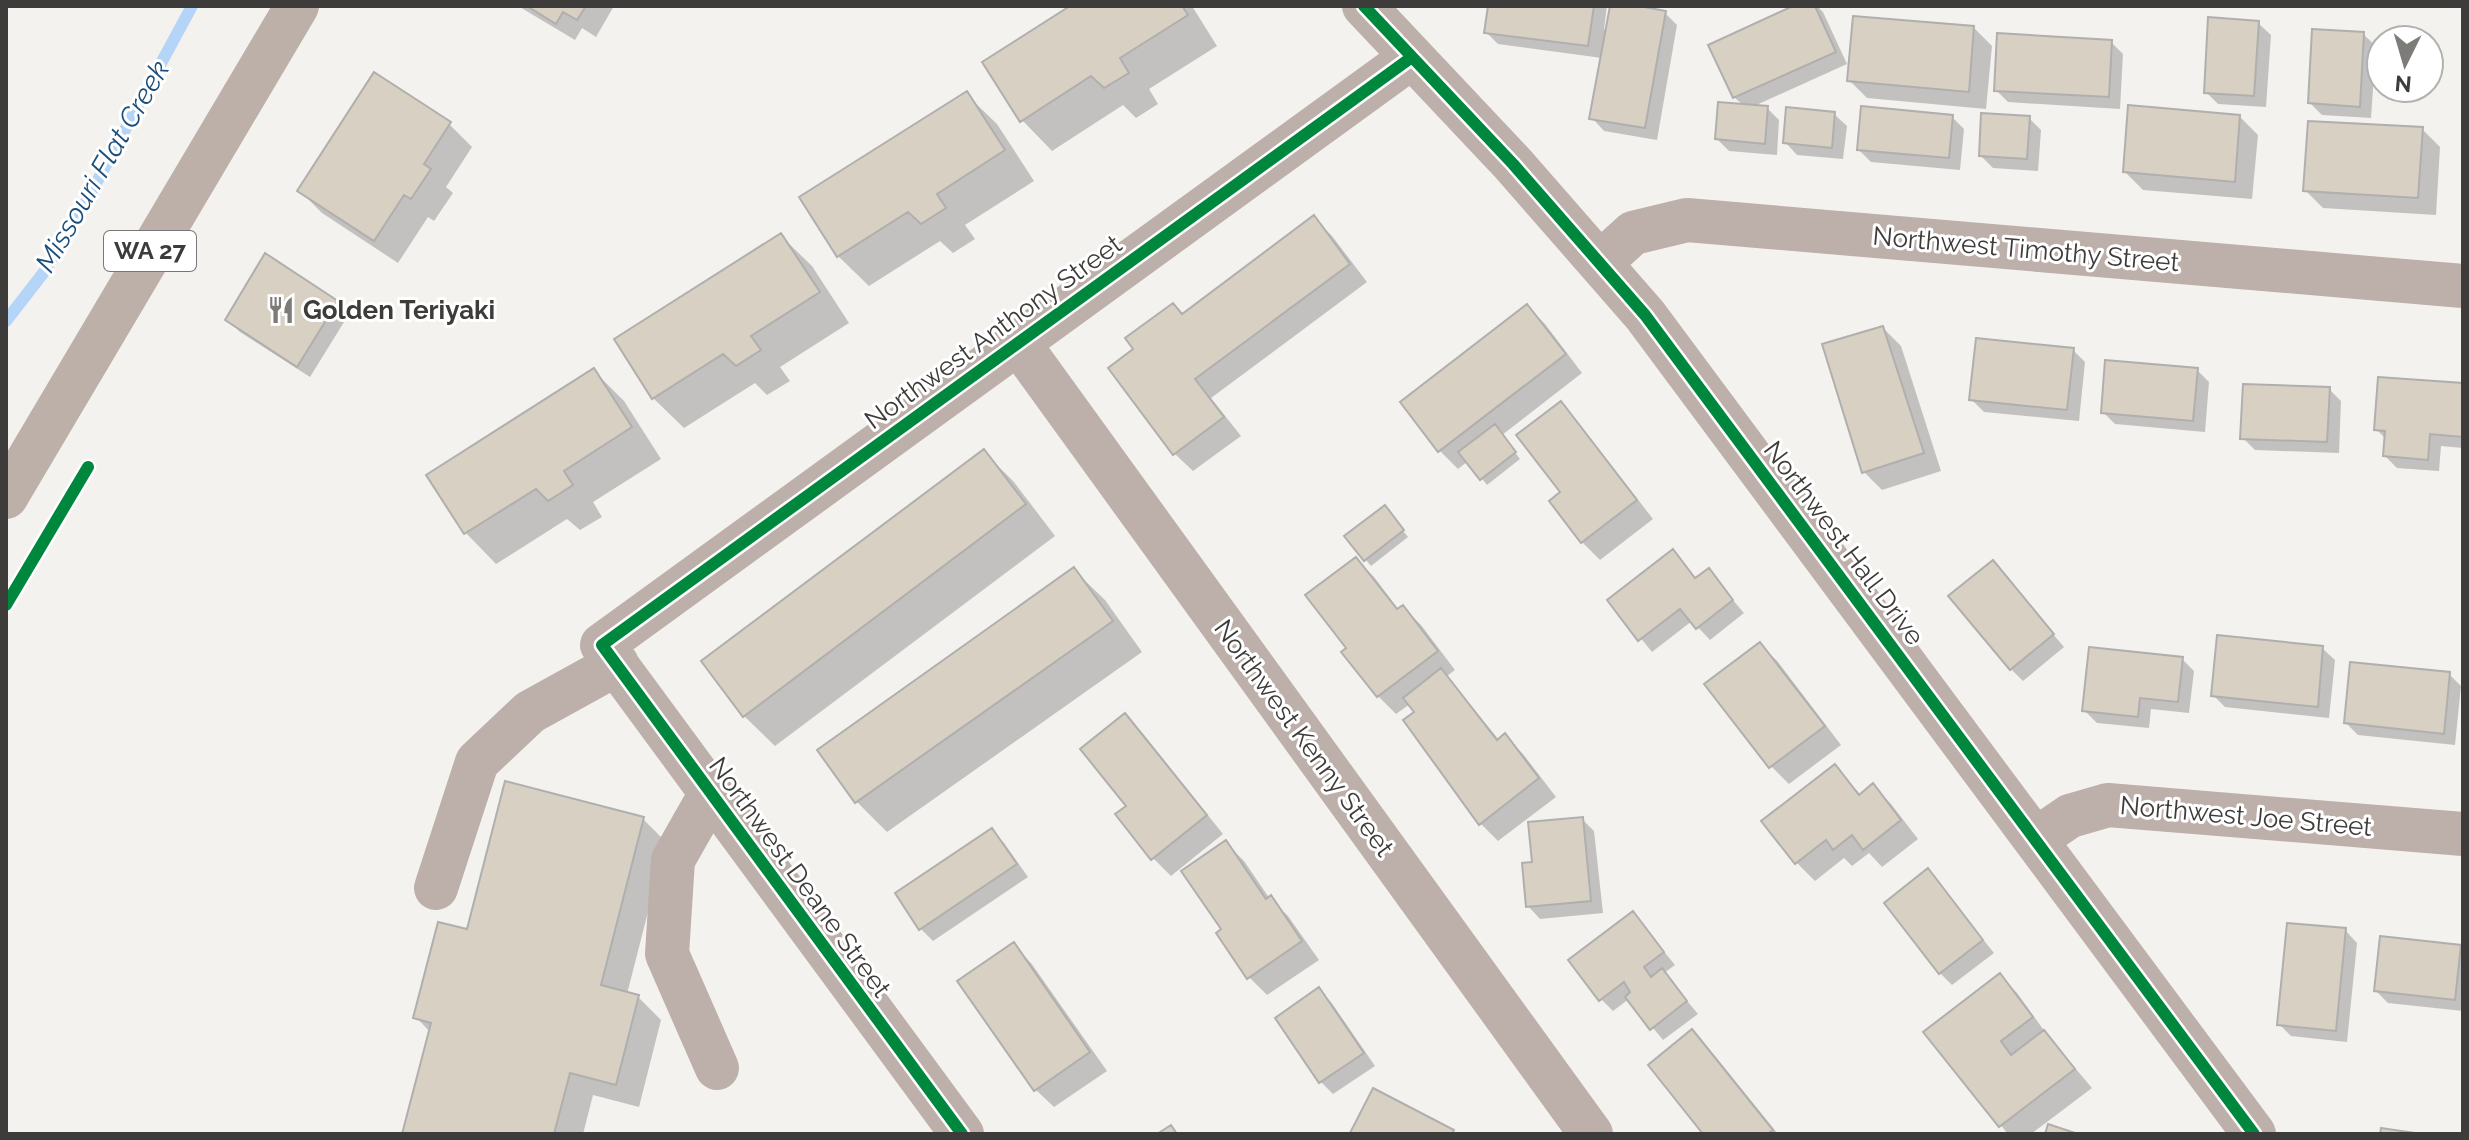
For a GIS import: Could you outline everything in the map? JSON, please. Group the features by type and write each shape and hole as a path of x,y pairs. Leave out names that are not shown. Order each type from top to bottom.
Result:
{"main road":[{"name":"WA 27","path":"6,497 297,6"}],"street":[{"name":"Northwest Hall Drive","path":"1364,6 1601,262 1697,383 2254,1134"},
{"name":"Northwest Anthony Street","path":"436,888 477,762 530,712 1017,341 1412,57"},
{"name":"Northwest Timothy Street","path":"1601,262 1633,233 1687,220 2463,286"},
{"name":"Northwest Kenny Street","path":"1017,341 1591,1134"},
{"name":"Northwest Deane Street","path":"610,654 962,1134"},
{"path":"711,793 673,860 667,954 717,1068"},
{"name":"Northwest Joe Street","path":"2036,839 2070,816 2108,805 2463,834"}],"building":[{"path":"527,6 586,6 577,20 563,12 556,24"},
{"path":"1070,6 1182,6 1188,15 1120,58 1129,73 1104,88 1091,76 1020,122 982,62"},
{"path":"1488,6 1594,6 1588,46 1484,33"},
{"path":"1610,6 1639,6 1666,11 1645,128 1589,119"},
{"path":"1793,6 1815,6 1836,52 1733,98 1708,45"},
{"path":"1853,16 1974,26 1969,92 1847,81"},
{"path":"2208,17 2259,21 2254,96 2204,93"},
{"path":"2312,29 2364,32 2360,107 2308,103"},
{"path":"1997,33 2112,40 2109,97 1994,91"},
{"path":"374,72 451,122 424,164 431,169 411,199 404,195 374,241 297,191"},
{"path":"967,91 1005,150 937,194 946,208 921,224 908,212 837,257 799,197"},
{"path":"1718,102 1768,106 1765,144 1715,139"},
{"path":"2128,105 2240,115 2235,182 2123,172"},
{"path":"1861,106 1953,115 1949,158 1857,150"},
{"path":"1786,107 1835,112 1832,148 1783,143"},
{"path":"1981,113 2030,116 2027,159 1979,156"},
{"path":"2308,121 2423,127 2418,198 2303,191"},
{"path":"1314,215 1350,264 1195,379 1224,417 1173,455 1108,368 1133,349 1125,338 1173,303 1182,314"},
{"path":"781,233 820,292 751,336 761,350 736,366 723,354 652,399 614,339"},
{"name":"Golden Teriyaki","path":"265,253 338,301 297,367 225,320"},
{"path":"1527,304 1566,354 1438,452 1400,402"},
{"path":"1883,326 1924,453 1862,473 1822,344"},
{"path":"1976,338 2074,348 2067,410 1969,400"},
{"path":"2105,360 2198,368 2193,421 2101,413"},
{"path":"594,368 632,427 564,471 573,485 548,501 536,489 464,534 426,475"},
{"path":"2378,377 2463,383 2463,437 2430,434 2428,460 2383,456 2385,431 2374,430"},
{"path":"2243,384 2330,387 2327,442 2240,439"},
{"path":"1561,401 1637,500 1581,543 1549,501 1560,492 1516,435"},
{"path":"1495,424 1516,452 1480,480 1458,452"},
{"path":"984,449 1026,504 743,717 701,661"},
{"path":"1385,505 1404,530 1364,561 1344,536"},
{"path":"1673,549 1695,578 1709,568 1733,600 1696,629 1680,609 1638,641 1607,600"},
{"path":"1356,557 1397,609 1403,605 1438,651 1377,697 1341,652 1346,648 1305,595"},
{"path":"1993,560 2054,634 2010,670 1948,596"},
{"path":"1074,567 1113,621 855,803 817,750"},
{"path":"2217,635 2323,646 2318,707 2211,696"},
{"path":"1760,642 1825,726 1769,768 1704,684"},
{"path":"2089,647 2183,657 2178,702 2140,698 2138,717 2082,711"},
{"path":"2350,662 2450,672 2444,734 2344,723"},
{"path":"1441,668 1497,740 1505,733 1539,778 1479,825 1403,720 1414,712 1403,698"},
{"path":"1125,713 1207,815 1151,860 1115,814 1126,806 1080,749"},
{"path":"1835,764 1859,795 1873,783 1901,820 1863,850 1852,835 1833,850 1826,840 1795,864 1761,821"},
{"path":"505,781 644,817 601,985 639,995 616,1085 570,1073 554,1134 402,1134 431,1023 413,1018 438,922 467,929"},
{"path":"1583,817 1591,901 1526,907 1522,863 1532,862 1528,822"},
{"path":"992,828 1017,864 919,930 895,893"},
{"path":"1226,840 1266,899 1271,895 1302,941 1247,979 1216,933 1221,929 1181,871"},
{"path":"1928,868 1983,940 1939,974 1884,903"},
{"path":"1633,911 1664,952 1644,967 1651,977 1662,968 1687,1001 1650,1030 1625,997 1630,992 1624,982 1599,1001 1568,960"},
{"path":"2287,923 2346,928 2336,1031 2277,1025"},
{"path":"2380,936 2461,945 2455,1000 2374,991"},
{"path":"1014,942 1090,1052 1034,1091 957,981"},
{"path":"2000,973 2033,1017 2001,1041 2011,1055 2044,1030 2075,1069 1999,1127 1923,1032"},
{"path":"1319,987 1364,1053 1319,1083 1275,1018"},
{"path":"1692,1029 1773,1130 1767,1134 1703,1134 1648,1065"},
{"path":"1373,1088 1454,1130 1452,1134 1350,1133"},
{"path":"2048,1124 2078,1134 2045,1134"},
{"path":"1171,1125 1177,1134 1157,1134"},
{"path":"2381,1128 2422,1134 2380,1134"}],"waterway":[{"name":"Missouri Flat Creek","path":"6,321 44,272 87,200 192,6"}],"cycle path":[{"path":"1364,6 1513,164 1645,315 2254,1134"},
{"path":"962,1134 602,645 1412,57"},
{"path":"6,605 88,467"}],"place":[{"name":"Golden Teriyaki","path":"281,310"}]}
